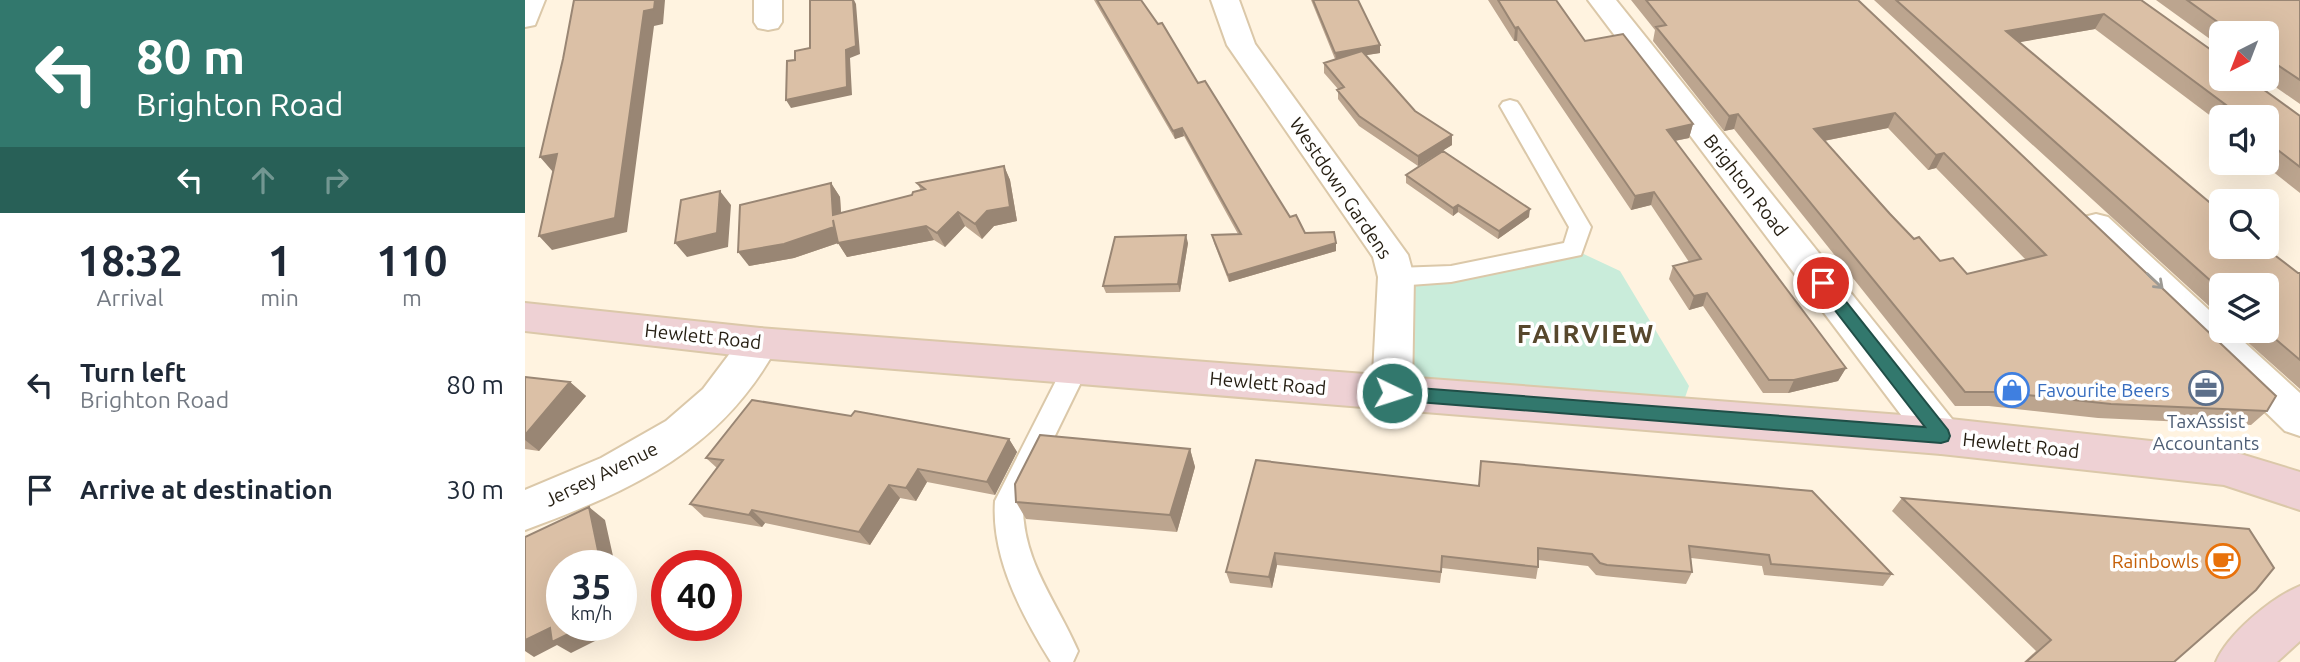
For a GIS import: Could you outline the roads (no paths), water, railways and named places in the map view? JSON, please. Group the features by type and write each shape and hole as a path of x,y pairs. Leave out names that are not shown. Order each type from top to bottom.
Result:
{"street":[{"path":"525,19 531,0"},
{"name":"Westdown Gardens","path":"1226,0 1241,45 1390,255 1396,277 1392,393"},
{"name":"Brighton Road","path":"1602,0 1941,436"},
{"path":"2076,208 2300,419"},
{"name":"Hewlett Road","path":"525,317 760,343 1941,436 2224,467 2300,491"},
{"name":"Jersey Avenue","path":"525,510 610,474 672,440 716,402 760,343"},
{"path":"2241,662 2300,609"}],"lane":[{"path":"1396,277 1451,274 1573,250 1580,227 1510,106"},
{"path":"1062,651 1035,604 1020,567 1007,511 1013,492 1075,368"}],"place":[{"name":"TaxAssist Accountants","path":"2206,388"},
{"name":"Favourite Beers","path":"2012,390"},
{"name":"Rainbowls","path":"2223,561"}],"district":[{"name":"FAIRVIEW","path":"1586,334"}]}
